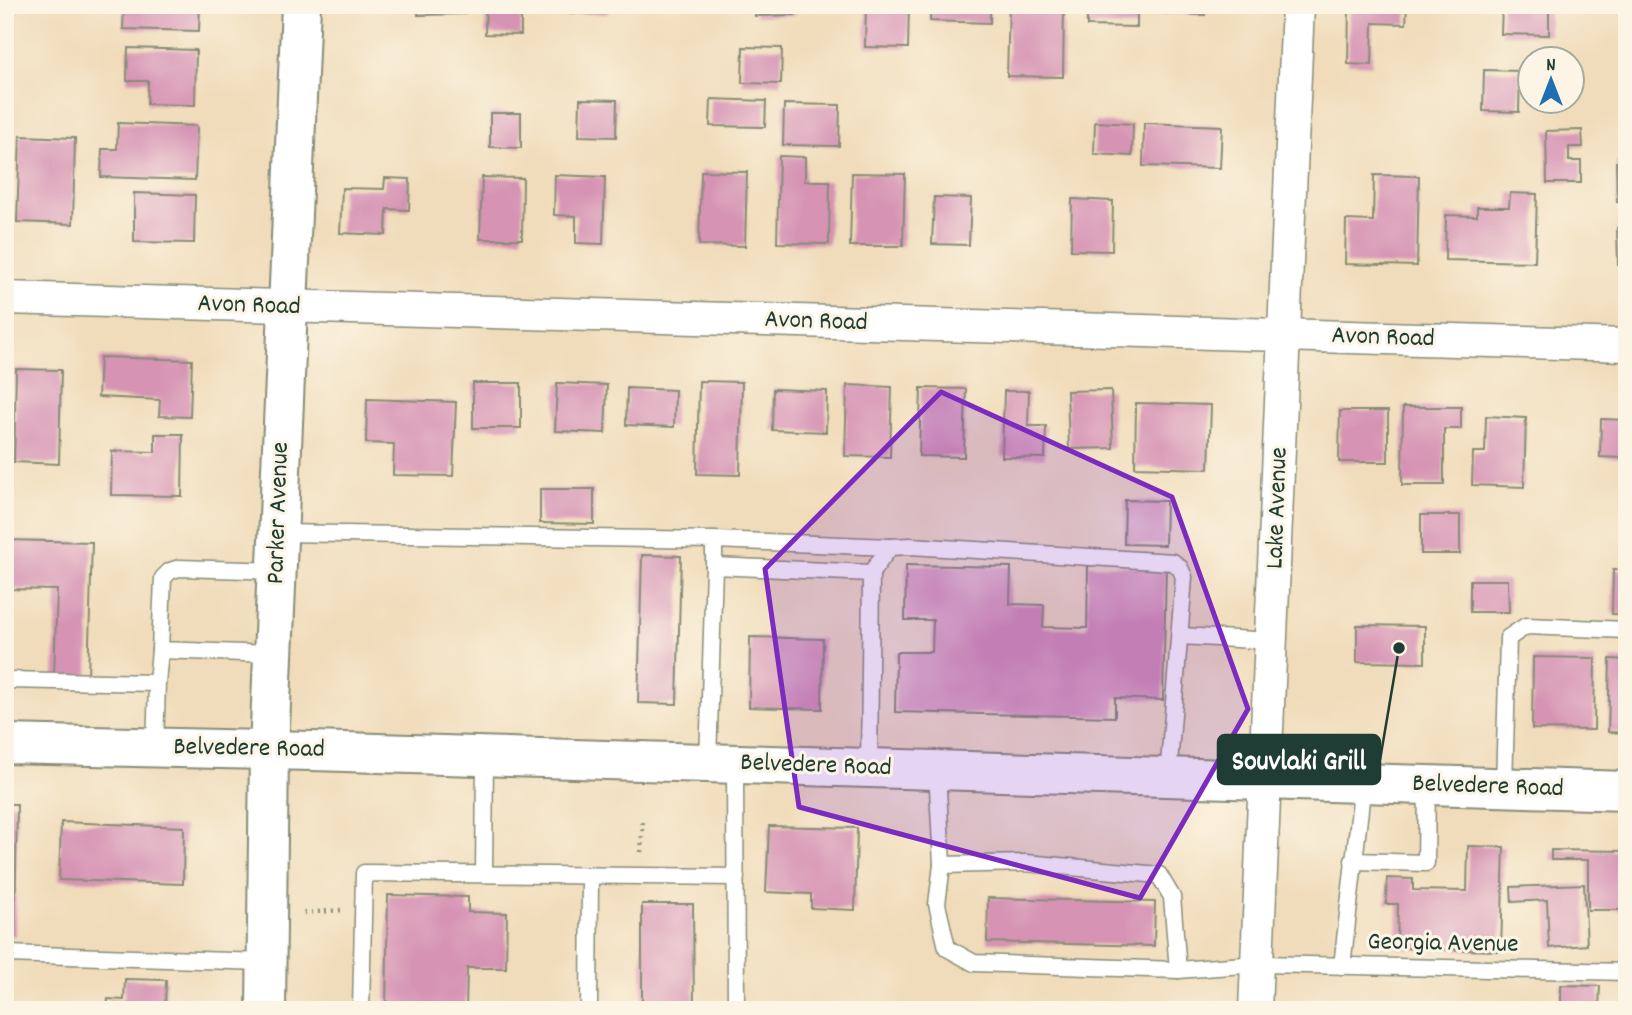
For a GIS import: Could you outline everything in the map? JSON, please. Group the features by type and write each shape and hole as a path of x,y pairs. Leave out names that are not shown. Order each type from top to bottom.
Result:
{"main road":[{"name":"Parker Avenue","path":"266,1010 273,654 299,9"},
{"name":"Belvedere Road","path":"5,744 1627,791"}],"street":[{"name":"Lake Avenue","path":"1255,1010 1273,640 1298,5"},
{"name":"Avon Road","path":"5,298 1627,345"}],"lane":[{"path":"279,533 910,546 1173,562 1184,577 1168,777"},
{"path":"714,540 721,764 736,877 736,1010"},
{"path":"869,768 871,573 890,547"},
{"path":"714,566 871,573"},
{"path":"155,747 163,578 170,571 179,568 277,571"},
{"path":"1504,788 1508,638 1526,626 1627,630"},
{"path":"1180,636 1273,640"},
{"path":"160,650 273,654"},
{"path":"5,680 157,683"},
{"path":"484,874 485,756"},
{"name":"Georgia Avenue","path":"937,770 942,865 937,904 947,948 974,963 1178,970 1257,964 1627,972"},
{"path":"1342,966 1363,783"},
{"path":"1353,861 1426,863 1427,785"},
{"path":"942,865 1026,863 1159,875 1172,897 1178,970"},
{"path":"361,1010 364,873 736,877"},
{"path":"589,1010 590,877"},
{"path":"5,954 266,962"}],"path":[{"path":"641,853 643,818"},
{"path":"304,913 342,910"}],"highlighted area":[{"path":"941,392 1172,497 1248,709 1140,898 799,807 765,569"}],"building":[{"path":"124,5 200,5 199,31 123,29"},
{"path":"418,5 464,5 465,14 418,15"},
{"path":"486,5 521,5 521,35 485,34"},
{"path":"566,5 607,5 607,14 565,13"},
{"path":"755,5 794,5 795,15 755,16"},
{"path":"866,5 909,5 908,48 865,47"},
{"path":"930,5 990,5 990,23 930,21"},
{"path":"1009,5 1064,5 1063,77 1007,76"},
{"path":"1087,5 1137,5 1137,27 1087,26"},
{"path":"1158,5 1205,5 1205,15 1157,13"},
{"path":"1349,5 1407,5 1406,24 1373,23 1372,65 1348,64"},
{"path":"1502,5 1549,5 1549,35 1501,34"},
{"path":"743,47 782,48 781,84 742,83"},
{"path":"128,48 196,50 195,105 147,104 148,81 127,81"},
{"path":"1484,70 1516,71 1516,112 1483,111"},
{"path":"580,99 617,100 616,137 579,136"},
{"path":"711,99 766,101 765,127 710,126"},
{"path":"784,104 840,105 839,146 783,145"},
{"path":"490,113 521,113 521,148 490,147"},
{"path":"1095,122 1133,124 1132,156 1094,154"},
{"path":"118,123 197,126 195,180 101,177 102,149 117,149"},
{"path":"1144,123 1222,126 1220,168 1143,166"},
{"path":"1582,130 1583,147 1569,147 1569,161 1581,161 1581,183 1547,183 1546,131"},
{"path":"20,136 75,138 73,224 17,222"},
{"path":"779,156 805,157 805,181 830,181 829,244 777,243"},
{"path":"1616,162 1627,162 1627,202 1617,202"},
{"path":"701,171 747,172 745,246 699,245"},
{"path":"852,173 905,174 903,246 850,246"},
{"path":"555,175 605,177 603,244 576,243 576,216 554,215"},
{"path":"1374,175 1419,176 1417,266 1345,264 1346,220 1373,221"},
{"path":"482,177 523,178 522,239 480,239"},
{"path":"385,178 410,179 409,210 387,209 386,235 340,233 342,188 384,189"},
{"path":"134,193 195,195 194,243 134,242"},
{"path":"1510,193 1537,194 1535,262 1445,260 1446,215 1477,216 1477,207 1509,207"},
{"path":"934,197 971,198 969,245 932,244"},
{"path":"1072,199 1113,201 1112,251 1071,250"},
{"path":"1617,228 1627,228 1627,265 1618,265"},
{"path":"100,357 192,360 190,417 159,416 160,400 98,397"},
{"path":"16,369 61,370 59,464 14,462"},
{"path":"699,381 742,382 740,475 697,474"},
{"path":"473,383 521,383 521,428 473,428"},
{"path":"557,383 607,385 605,433 555,431"},
{"path":"847,385 892,387 890,457 845,456"},
{"path":"627,388 675,390 674,427 626,425"},
{"path":"921,388 966,389 964,457 919,456"},
{"path":"773,389 827,391 826,432 772,430"},
{"path":"1111,390 1113,448 1069,449 1067,391"},
{"path":"1004,391 1029,391 1028,426 1046,426 1045,458 1002,457"},
{"path":"367,399 456,402 453,476 393,475 394,444 366,443"},
{"path":"1136,403 1211,405 1209,469 1135,467"},
{"path":"1403,407 1461,407 1461,429 1444,429 1444,485 1402,485"},
{"path":"1340,411 1388,411 1388,462 1339,462"},
{"path":"1486,416 1526,418 1524,487 1472,485 1473,452 1485,452"},
{"path":"1601,419 1627,420 1627,473 1622,473 1622,458 1600,457"},
{"path":"155,434 183,434 182,496 111,495 112,451 155,452"},
{"path":"540,489 594,489 594,524 540,523"},
{"path":"1125,500 1166,501 1165,545 1124,544"},
{"path":"1421,515 1460,515 1460,554 1421,554"},
{"path":"5,540 92,542 88,677 54,677 57,590 5,589"},
{"path":"642,555 681,556 677,704 638,703"},
{"path":"906,565 1011,567 1010,604 1044,605 1043,627 1087,628 1088,565 1166,567 1163,700 1115,698 1115,717 895,712 896,652 932,652 933,620 905,620"},
{"path":"1613,570 1627,570 1627,614 1612,614"},
{"path":"1470,580 1508,580 1509,612 1470,612"},
{"path":"1357,625 1425,626 1425,663 1357,662"},
{"path":"750,637 823,639 822,709 749,707"},
{"path":"1533,657 1595,658 1594,730 1532,729"},
{"path":"1610,659 1627,660 1627,733 1608,732"},
{"path":"5,804 17,804 15,936 5,936"},
{"path":"61,822 184,827 183,884 59,880"},
{"path":"769,826 857,828 855,910 811,908 811,894 766,892"},
{"path":"1468,846 1504,847 1501,951 1397,948 1398,904 1386,904 1387,878 1413,879 1413,890 1467,891"},
{"path":"1551,850 1627,851 1627,910 1588,910 1588,860 1551,860"},
{"path":"1584,884 1587,945 1549,948 1547,900 1512,902 1511,887"},
{"path":"388,895 468,897 468,912 507,913 506,968 467,968 466,1010 386,1010"},
{"path":"988,898 1155,902 1154,946 987,942"},
{"path":"642,904 693,904 694,1010 642,1010"},
{"path":"125,979 166,980 165,1010 107,1010 108,999 124,1000"},
{"path":"1561,985 1600,986 1599,1010 1561,1010"}],"place":[{"name":"Souvlaki Grill","path":"1399,648"}]}
